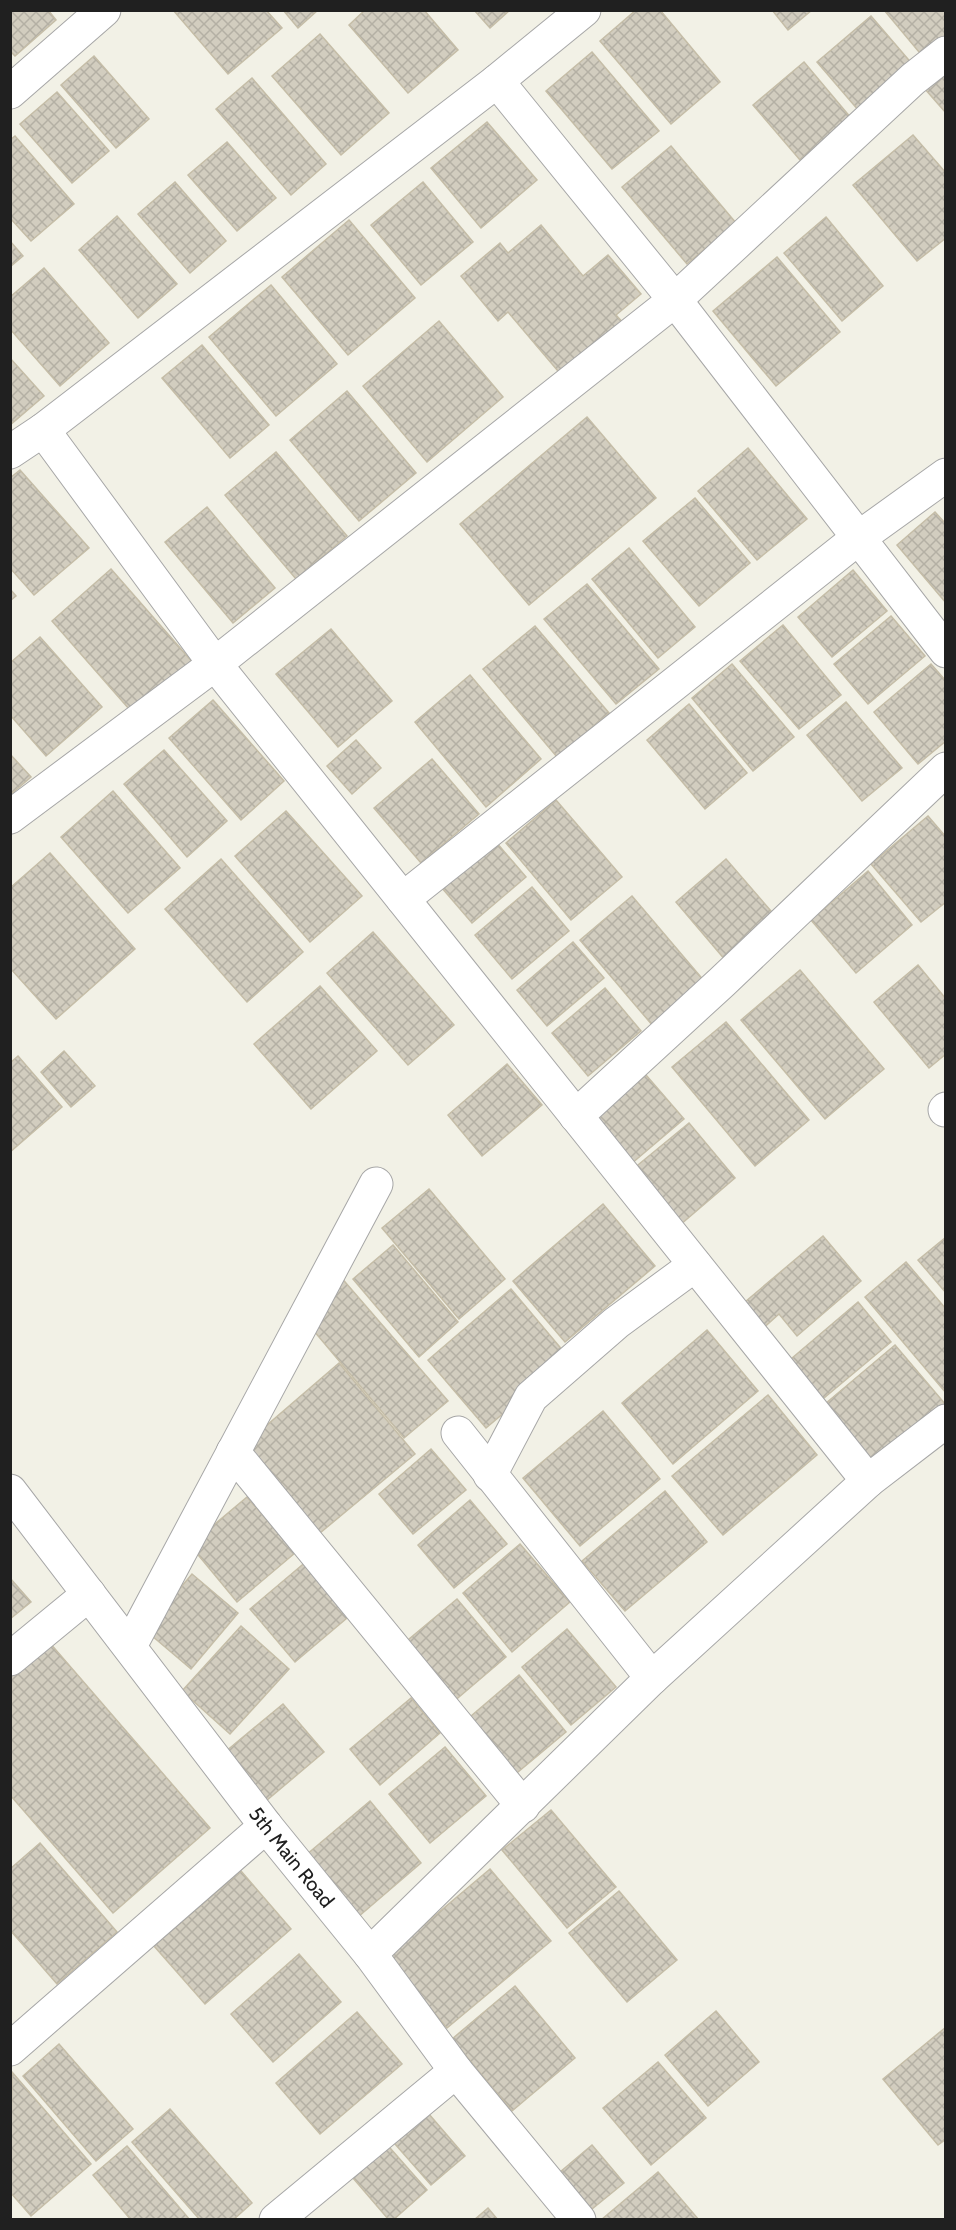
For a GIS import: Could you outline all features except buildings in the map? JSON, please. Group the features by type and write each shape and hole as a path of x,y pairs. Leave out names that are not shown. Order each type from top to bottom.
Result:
{"street":[{"path":"10,92 104,10"},
{"path":"10,452 43,430 497,81 584,10"},
{"path":"10,817 215,664 675,300 913,79 945,53"},
{"path":"497,81 675,300 945,651"},
{"path":"43,430 215,664 868,1481"},
{"path":"403,899 857,539 945,475"},
{"path":"576,1116 722,982 945,769"},
{"path":"130,1646 376,1184"},
{"path":"490,1475 531,1397 616,1323 695,1265"},
{"path":"370,1954 652,1678 868,1481 945,1421"},
{"path":"458,1433 652,1678"},
{"path":"233,1452 523,1806"},
{"name":"5th Main Road","path":"10,1491 266,1826 370,1954 456,2071 579,2220"},
{"path":"10,1659 89,1594"},
{"path":"10,2049 266,1826"},
{"path":"276,2220 456,2071"}]}
